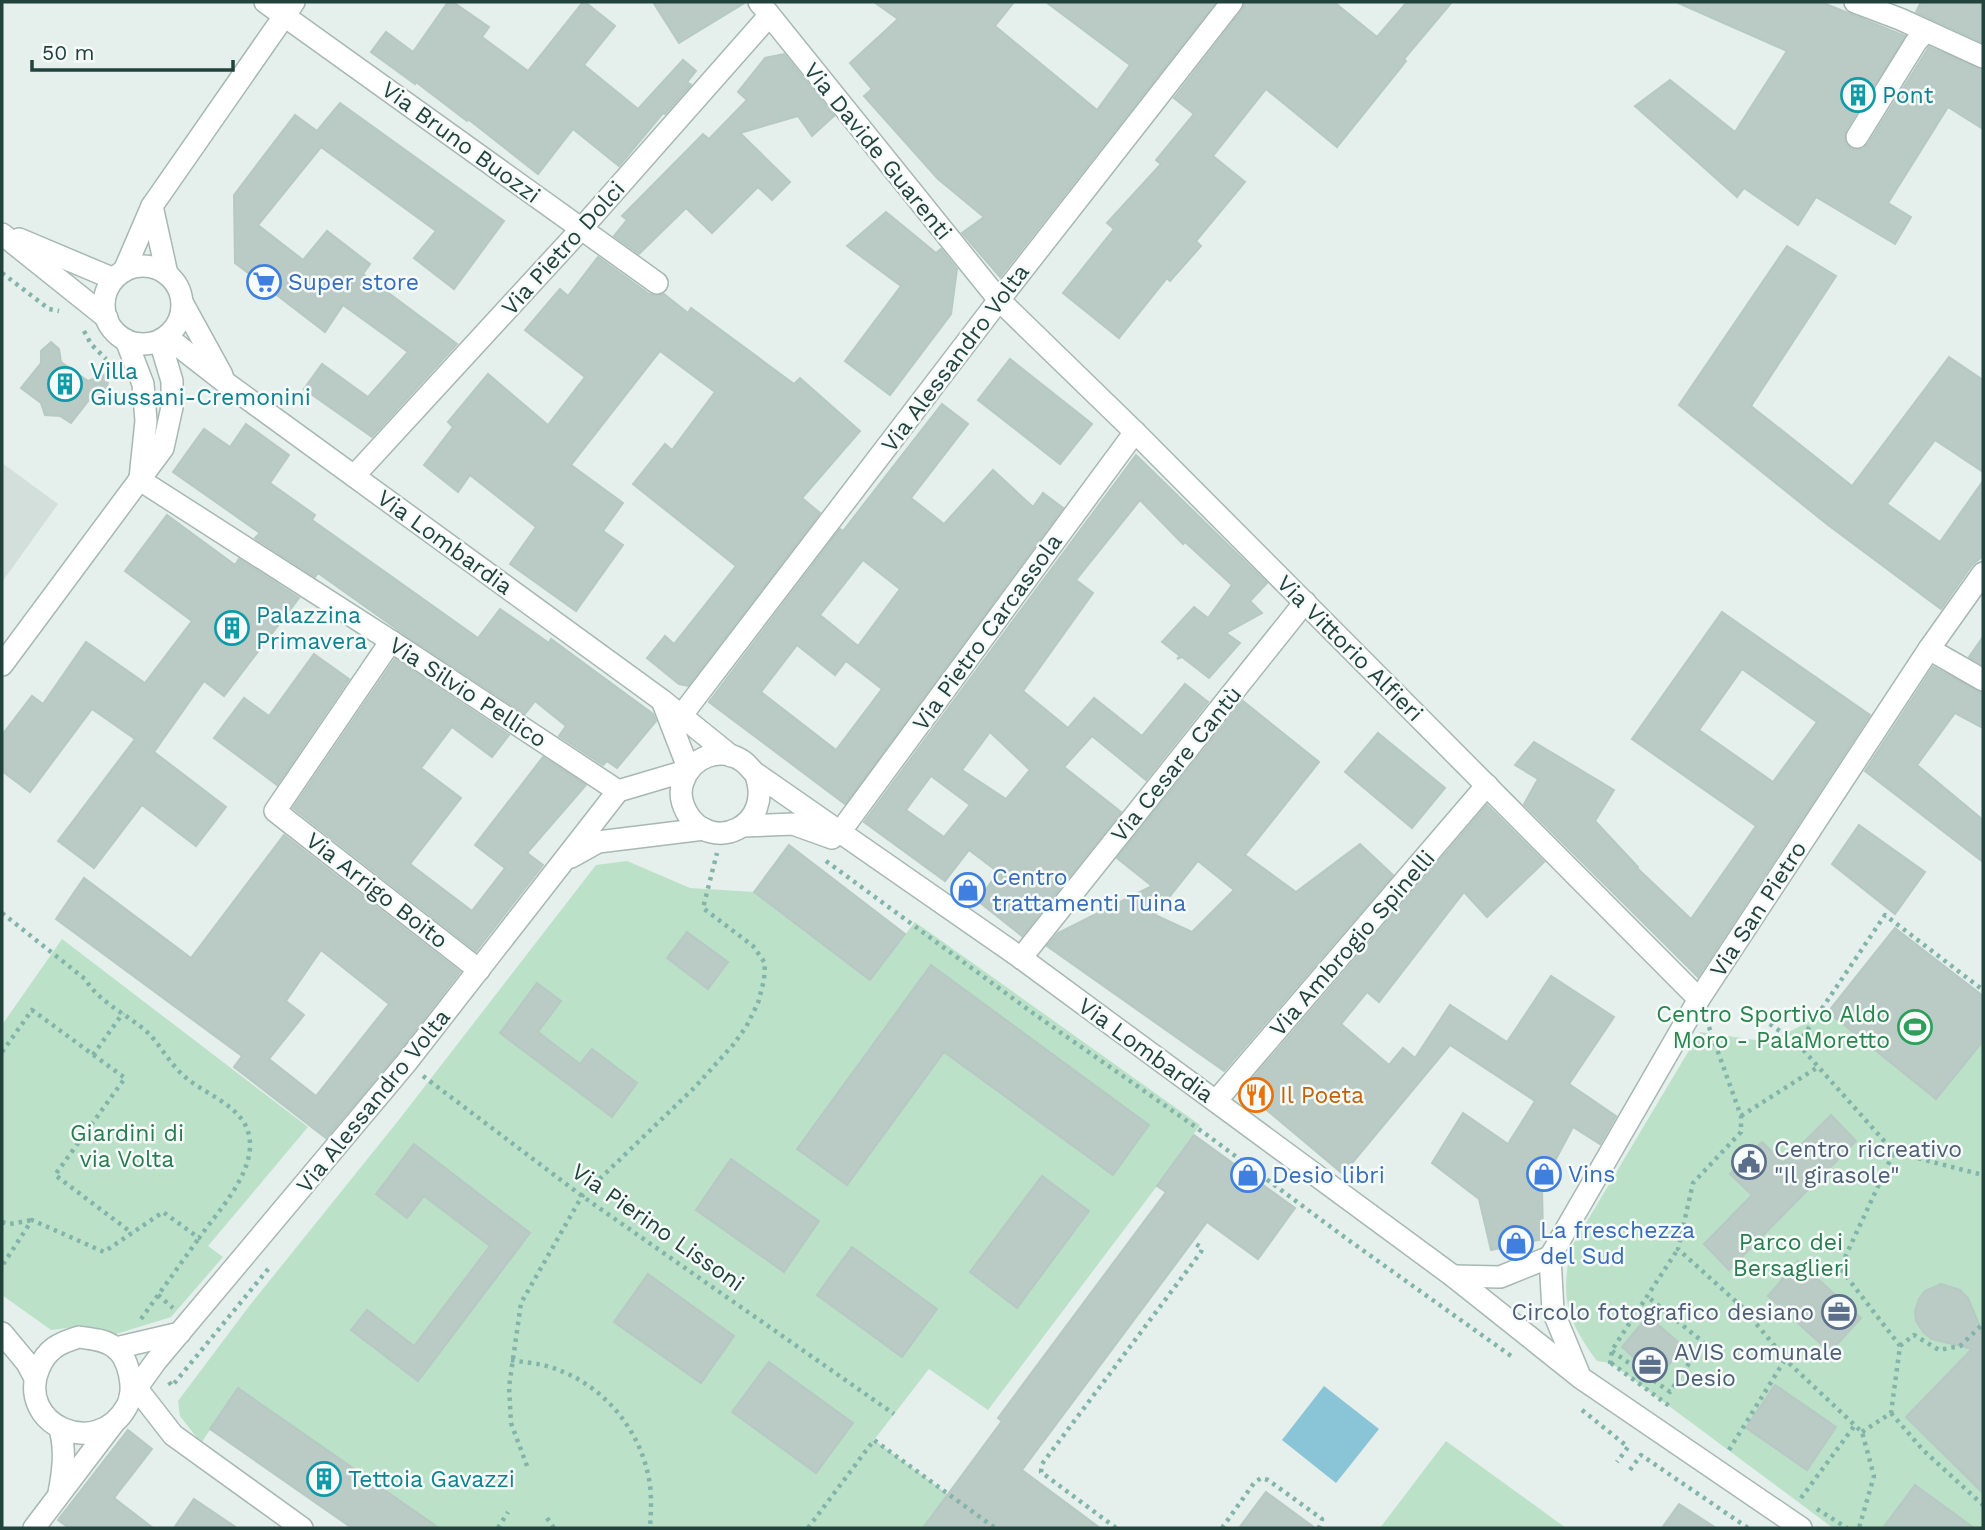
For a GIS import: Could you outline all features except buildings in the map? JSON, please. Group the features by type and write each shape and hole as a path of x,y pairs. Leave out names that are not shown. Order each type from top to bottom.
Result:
{"street":[{"name":"Via Bruno Buozzi","path":"265,2 289,9 657,283"},
{"name":"Via Alessandro Volta","path":"681,716 999,300 1232,2"},
{"path":"1856,2 1905,10 1926,31 1983,57"},
{"path":"2,233 119,275 138,266 154,267 167,274 181,292 183,304 181,317 164,339 140,344 126,340 114,331 104,304 107,291 119,275 152,206 289,9"},
{"name":"Via Davide Guarenti","path":"764,9 999,300"},
{"name":"Via Pietro Dolci","path":"354,476 582,228 764,9"},
{"path":"1857,137 1916,42 1926,31"},
{"path":"152,206 167,274"},
{"path":"2,233 107,318"},
{"name":"Via Vittorio Alfieri","path":"999,300 1135,432 1699,999"},
{"name":"Via Lombardia","path":"183,304 226,383"},
{"path":"2,665 163,448 172,407 172,381 164,339"},
{"name":"Via Lombardia","path":"164,339 663,701 731,756 743,761 755,774 1021,958 1453,1276 1587,1382 1801,1528"},
{"path":"126,340 143,384 146,421 140,480"},
{"name":"Via Pietro Carcassola","path":"840,832 1135,432"},
{"name":"Via Silvio Pellico","path":"140,480 618,791"},
{"name":"Via San Pietro","path":"1550,1257 1699,999 1929,649 1983,573"},
{"name":"Via Cesare Cantù","path":"1021,958 1305,602"},
{"name":"Via Arrigo Boito","path":"391,641 275,811 479,970"},
{"path":"1929,649 1983,680"},
{"path":"663,701 689,770"},
{"path":"718,842 692,820 683,805 681,791 689,770 695,763 706,756 716,754 731,756"},
{"path":"618,791 689,770"},
{"path":"743,827 757,809 760,796 760,785 755,774"},
{"name":"Via Ambrogio Spinelli","path":"1216,1101 1488,785"},
{"name":"Via Alessandro Volta","path":"133,1389 406,1063 618,791"},
{"name":"Via Lombardia","path":"718,842 743,827 793,824 807,827 873,855"},
{"name":"Via Alessandro Volta","path":"560,863 597,842 718,842"},
{"path":"1453,1276 1500,1277 1550,1257 1553,1311 1587,1382"},
{"path":"2,1327 50,1351"},
{"path":"2,1333 27,1363 35,1378"},
{"path":"116,1348 180,1333"},
{"path":"173,1435 133,1389 129,1371 116,1348 100,1340 79,1337 59,1343 44,1356 35,1378 34,1390 38,1405 50,1422 60,1429 85,1435 132,1417 173,1435 302,1528"},
{"path":"34,1528 116,1421 133,1389"},
{"path":"58,1498 64,1466 60,1429"}],"path":[{"path":"2,273 49,309 66,313"},
{"path":"81,326 91,344 109,362"},
{"path":"527,1466 511,1423 509,1387 521,1303 582,1196 703,1078 733,1045 758,1003 765,962 753,946 703,908 718,842"},
{"path":"817,854 1030,1011 1207,1135 1517,1361"},
{"path":"2,913 85,979 93,991 147,1032 182,1075 224,1103 243,1121 249,1137 250,1154 245,1172 199,1238 163,1212 104,1252 32,1220 10,1224 2,1222"},
{"path":"1798,1044 1885,915 1983,990"},
{"path":"1617,1462 1628,1447 1578,1408 1587,1382 1611,1363 1612,1350 1678,1249 1693,1183 1741,1132 1741,1116 1699,999"},
{"path":"2,1052 32,1010 125,1078 55,1175 132,1233"},
{"path":"93,1055 122,1013"},
{"path":"1756,1014 1798,1044 1894,1152 1983,1175"},
{"name":"Via Pierino Lissoni","path":"406,1063 582,1196 894,1413"},
{"path":"1741,1116 1818,1067"},
{"path":"1894,1152 1840,1268 1900,1346"},
{"path":"2,1266 32,1220"},
{"path":"1116,1528 1041,1472 1042,1464 1201,1251 1202,1248 1193,1242"},
{"path":"1678,1249 1742,1307 1786,1358 1861,1432 1874,1476 1859,1528"},
{"path":"1612,1350 1670,1392 1703,1342 1648,1297"},
{"path":"1983,1324 1960,1346 1939,1350 1914,1335 1900,1346 1891,1413 1923,1450 1983,1505"},
{"path":"1730,1450 1786,1358"},
{"path":"511,1360 545,1366 578,1379 607,1399 639,1444 649,1480 650,1528"},
{"path":"1861,1432 1891,1413"},
{"path":"1801,1498 1855,1425"},
{"path":"808,1528 874,1440 995,1528"},
{"path":"1630,1470 1641,1455 1748,1528"},
{"path":"1222,1528 1254,1483 1261,1478 1268,1480 1322,1519 1319,1528"},
{"path":"498,1528 508,1512"},
{"path":"547,1518 554,1528"}],"shaded area":[{"path":"2,463 58,504 2,582"}],"green space":[{"path":"627,861 690,888 754,892 870,980 915,922 1200,1125 988,1410 929,1369 874,1440 994,1528 439,1528 239,1388 201,1443 180,1416 178,1401 250,1305 398,1121 596,865"},
{"name":"Giardini di via Volta","path":"62,939 308,1127 208,1246 223,1257 171,1317 113,1335 83,1326 51,1330 2,1295 2,1025"},
{"name":"Parco dei Bersaglieri","path":"1828,1012 1936,1099 1983,1041 1983,1528 1833,1528 1611,1363 1597,1361 1579,1333 1569,1308 1566,1281 1571,1248 1700,1032 1769,1042"},
{"path":"1446,1441 1566,1528 1380,1528"}],"water":[{"path":"1324,1386 1379,1429 1336,1483 1282,1440"}],"place":[{"name":"Pont","path":"1858,95"},
{"name":"Super store","path":"264,282"},
{"name":"Villa Giussani-Cremonini","path":"65,384"},
{"name":"Palazzina Primavera","path":"232,628"},
{"name":"Centro trattamenti Tuina","path":"968,890"},
{"name":"Centro Sportivo Aldo Moro - PalaMoretto","path":"1915,1027"},
{"name":"Il Poeta","path":"1256,1095"},
{"name":"Centro ricreativo \"Il girasole\"","path":"1749,1162"},
{"name":"Vins","path":"1544,1174"},
{"name":"Desio libri","path":"1248,1175"},
{"name":"La freschezza del Sud","path":"1516,1243"},
{"name":"Circolo fotografico desiano","path":"1839,1312"},
{"name":"AVIS comunale Desio","path":"1650,1365"},
{"name":"Tettoia Gavazzi","path":"324,1479"}]}
